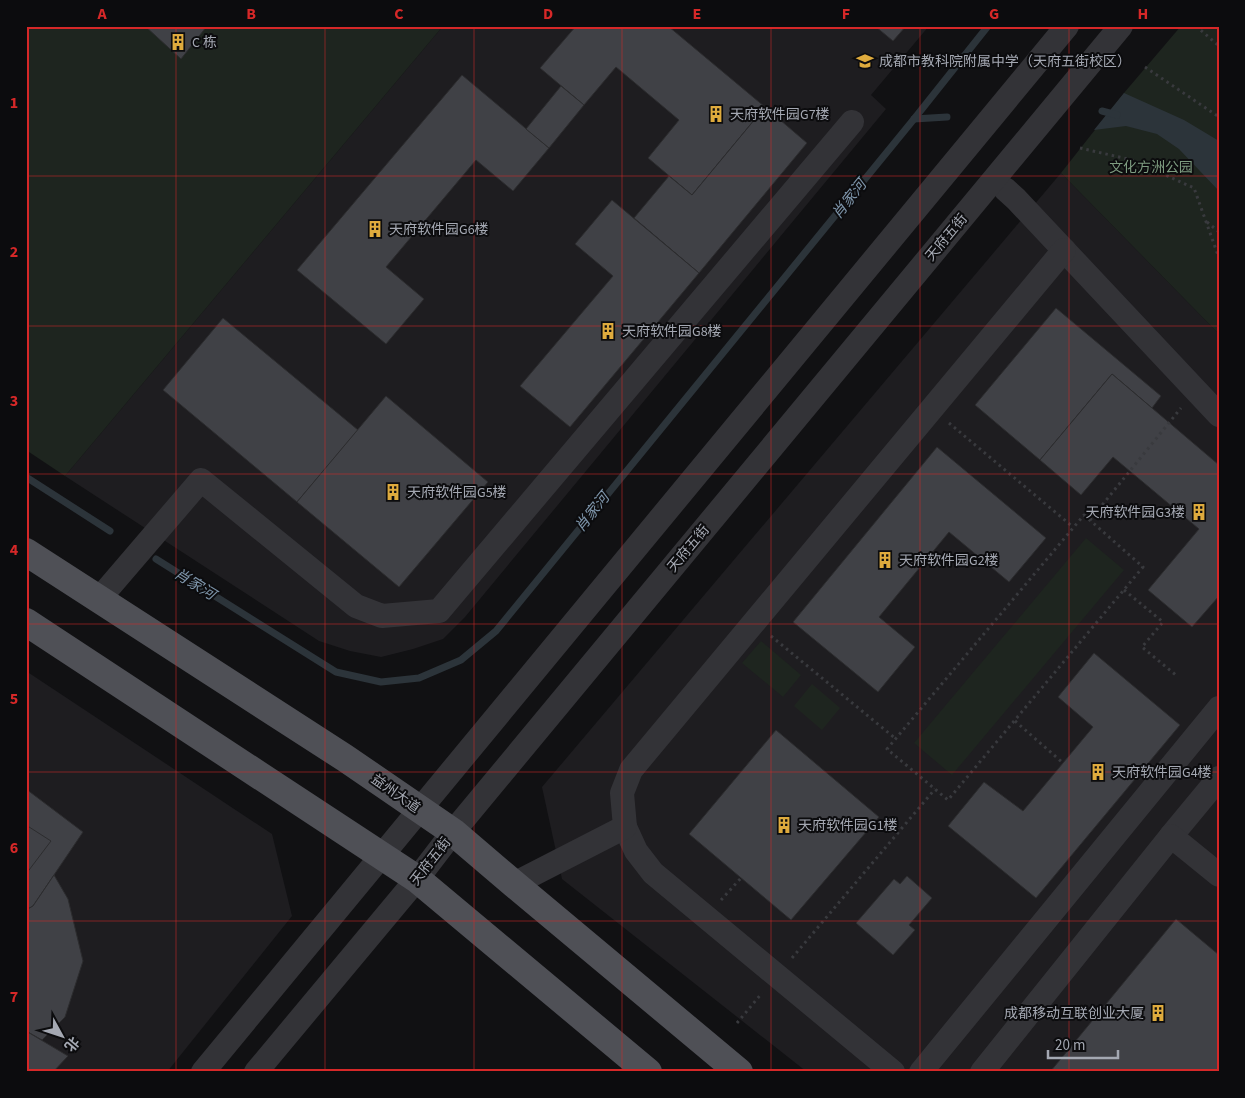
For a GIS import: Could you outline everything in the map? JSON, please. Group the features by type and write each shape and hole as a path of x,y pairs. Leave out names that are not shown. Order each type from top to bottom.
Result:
{"main road":[{"name":"益州大道","path":"26,552 345,758 453,832 739,1072"},
{"path":"26,622 417,879 648,1072"}],"street":[{"path":"203,1072 1067,26"},
{"name":"天府五街","path":"256,1072 1121,26"},
{"path":"99,599 201,480 356,606 382,616 439,611 852,122"},
{"path":"1005,189 1219,415"},
{"path":"893,1072 653,873 636,851 625,828 622,794 630,770 1064,250"},
{"path":"921,1072 1219,708"},
{"path":"982,1072 1219,778"},
{"path":"514,884 625,828"},
{"path":"1171,836 1219,875"}],"path":[{"path":"1196,26 1219,46"},
{"path":"1144,67 1219,116"},
{"path":"1080,148 1132,160 1194,188 1219,258"},
{"path":"1206,222 1219,232"},
{"path":"1090,520 1196,390"},
{"path":"932,408 1074,527"},
{"path":"1084,515 1143,567 948,800 887,749 1074,527 1084,515"},
{"path":"1124,590 1163,622 1142,648 1177,676"},
{"path":"754,622 896,739"},
{"path":"1014,721 1063,762"},
{"path":"737,1023 935,789"},
{"path":"706,917 740,878"}],"shaded area":[{"path":"443,26 929,26 871,95 886,109 465,617 443,639 381,657 350,651 319,641 65,476"},
{"path":"1124,93 1184,120 1219,141 1219,191 1179,149 1157,134 1126,126 1094,130"},
{"path":"1061,173 1219,334 1219,1072 807,1072 562,879 542,787"},
{"path":"26,671 272,834 292,916 167,1072 26,1072"}],"green space":[{"path":"26,26 443,26 65,476 26,450"},
{"name":"文化方洲公园","path":"1181,26 1219,26 1219,334 1061,173 1124,93"},
{"path":"1086,538 1124,570 952,775 914,743"},
{"path":"761,641 801,675 783,697 742,663"},
{"path":"812,684 840,708 822,730 794,706"}],"building":[{"name":"C 栋","path":"145,26 207,26 181,59"},
{"name":"天府软件园G7楼","path":"576,26 668,26 765,107 692,195 648,158 679,120 616,67 584,105 540,68"},
{"path":"875,26 906,26 893,41"},
{"name":"天府软件园G6楼","path":"462,75 549,148 513,191 476,160 386,267 424,299 386,344 297,270"},
{"path":"561,86 584,105 549,148 526,129"},
{"path":"765,107 807,143 699,273 634,218 669,176 692,195"},
{"name":"天府软件园G8楼","path":"612,200 699,273 570,427 520,386 613,276 575,244"},
{"path":"1056,308 1161,396 1152,408 1112,374 1040,460 975,405"},
{"path":"223,318 358,430 297,502 163,390"},
{"name":"天府软件园G3楼","path":"1112,374 1219,465 1219,596 1192,627 1148,590 1199,529 1113,457 1081,495 1040,460"},
{"name":"天府软件园G5楼","path":"386,396 488,482 399,587 297,502"},
{"name":"天府软件园G2楼","path":"937,447 1046,538 1009,582 949,532 879,617 915,647 878,692 793,622"},
{"name":"天府软件园G4楼","path":"1094,653 1180,725 1036,898 948,826 984,782 1023,811 1093,727 1058,697"},
{"name":"天府软件园G1楼","path":"776,730 879,817 791,920 689,834"},
{"path":"26,789 83,832 33,906 26,910"},
{"path":"26,825 51,841 26,874"},
{"path":"54,875 68,899 83,961 65,1017 42,1040 26,1031 26,910 33,906"},
{"path":"907,876 932,898 909,925 915,930 893,955 856,923 894,879 900,884"},
{"name":"成都移动互联创业大厦","path":"1176,919 1219,955 1219,1072 1050,1072"},
{"path":"26,1031 68,1056 53,1072 26,1072"}],"waterway":[{"name":"肖家河","path":"156,559 336,672 381,682 419,678 461,660 496,631 988,26"},
{"name":"肖家河","path":"1102,111 1117,115"},
{"name":"肖家河","path":"914,119 947,117"},
{"name":"肖家河","path":"26,477 110,531"}],"place":[{"name":"C 栋","path":"178,42"},
{"name":"成都市教科院附属中学（天府五街校区）","path":"865,61"},
{"name":"天府软件园G7楼","path":"716,114"},
{"name":"天府软件园G6楼","path":"375,229"},
{"name":"天府软件园G8楼","path":"608,331"},
{"name":"天府软件园G5楼","path":"393,492"},
{"name":"天府软件园G3楼","path":"1199,512"},
{"name":"天府软件园G2楼","path":"885,560"},
{"name":"天府软件园G4楼","path":"1098,772"},
{"name":"天府软件园G1楼","path":"784,825"},
{"name":"成都移动互联创业大厦","path":"1158,1013"}]}
